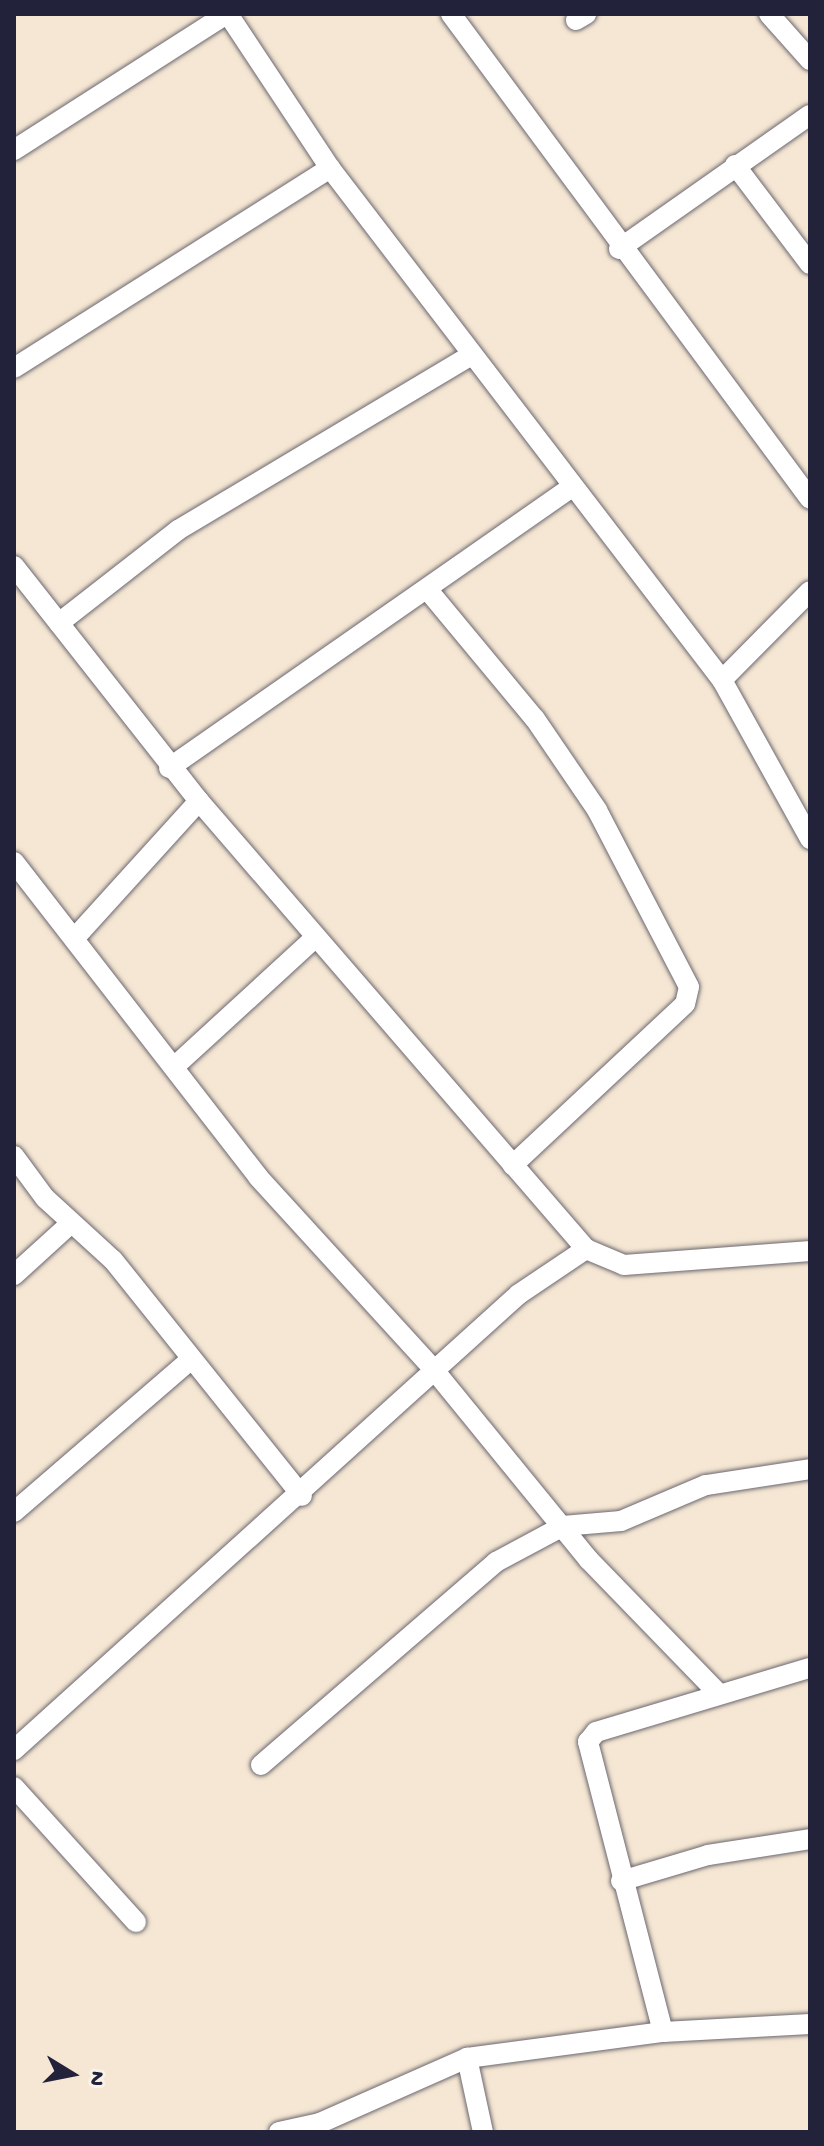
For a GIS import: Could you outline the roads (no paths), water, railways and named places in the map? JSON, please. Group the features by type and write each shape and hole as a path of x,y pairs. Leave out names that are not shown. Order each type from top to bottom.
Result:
{"street":[{"path":"14,150 227,14 330,168 570,488 722,680 810,839"},
{"path":"451,14 619,249 810,499"},
{"path":"769,14 810,60"},
{"path":"619,249 810,115"},
{"path":"735,165 810,264"},
{"path":"14,368 330,168"},
{"path":"59,623 178,530 470,356"},
{"path":"169,768 570,488"},
{"path":"14,566 169,768 586,1249 624,1265 810,1251"},
{"path":"427,589 535,719 597,810 689,987 685,1004 513,1165"},
{"path":"722,680 810,591"},
{"path":"74,939 199,801"},
{"path":"14,862 258,1177 434,1370 662,1641 717,1692"},
{"path":"174,1067 315,938"},
{"path":"14,1156 70,1224 113,1260 189,1361 302,1496"},
{"path":"14,1275 70,1224"},
{"path":"14,1750 302,1496 519,1294 586,1249"},
{"path":"14,1512 189,1361"},
{"path":"261,1765 496,1562 563,1526 621,1521 706,1485 810,1469"},
{"path":"663,2032 621,1881 588,1742 596,1732 717,1692 810,1668"},
{"path":"14,1787 136,1922"},
{"path":"621,1881 708,1855 810,1839"},
{"path":"279,2132 321,2127 467,2058 663,2032 810,2024"},
{"path":"467,2058 483,2132"}]}
